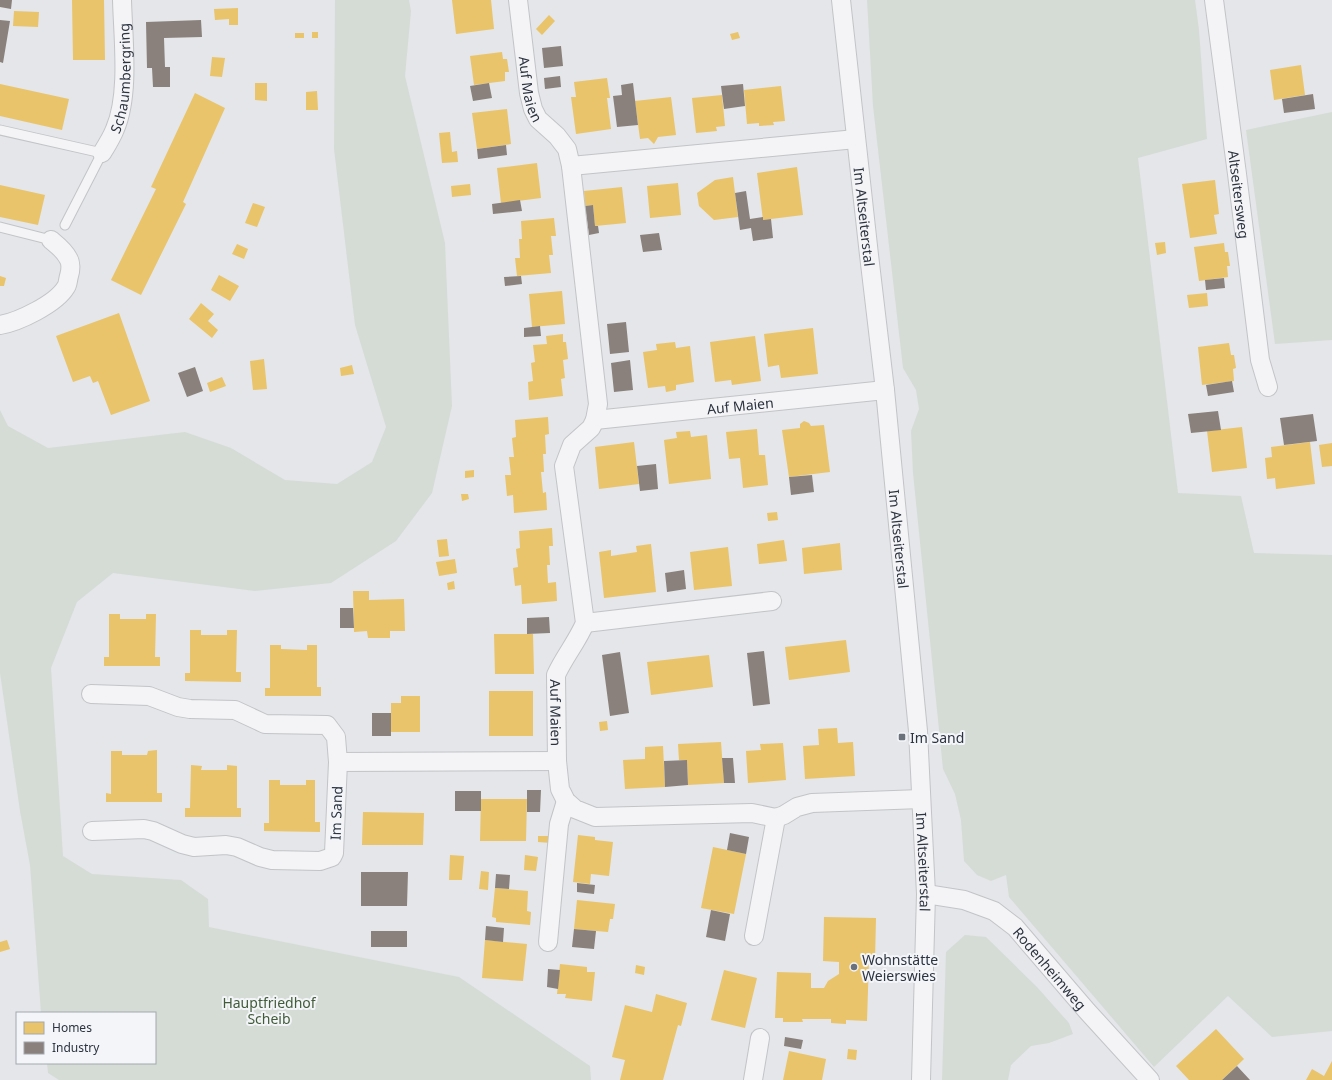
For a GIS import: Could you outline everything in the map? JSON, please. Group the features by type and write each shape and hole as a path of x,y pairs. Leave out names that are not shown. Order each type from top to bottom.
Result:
{"street":[{"name":"Schaumbergring","path":"102,154 116,128 121,107 124,78 122,0"},
{"name":"Auf Maien","path":"518,0 529,93 533,109 538,119 557,136 567,150 571,166 598,404 595,420 885,390"},
{"name":"Im Altseiterstal","path":"841,0 885,390 918,731 926,894 920,1080"},
{"name":"Altseitersweg","path":"1214,0 1260,360 1268,387"},
{"path":"571,166 856,139"},
{"path":"0,325 8,324 36,312 50,303 66,288 71,271 69,259 51,240"},
{"path":"595,420 591,428 572,445 564,466 585,623 772,601"},
{"name":"Auf Maien","path":"557,761 556,675 561,663 580,635 585,623"},
{"name":"Im Sand","path":"91,694 149,696 178,707 190,709 235,710 265,724 327,725 336,737 338,762 334,853 332,857 320,861 272,860 260,857 237,847 226,845 194,847 182,844 153,831 144,829 92,831"},
{"path":"338,762 557,761 560,789 566,801 575,809 595,817 752,814 776,818 797,807 812,803 921,799"},
{"path":"548,942 560,824 566,801"},
{"path":"754,936 776,818"},
{"name":"Rodenheimweg","path":"926,894 964,900 994,911 1015,927 1087,1011 1150,1080"},
{"path":"753,1080 760,1038"}],"lane":[{"name":"Schaumbergring","path":"0,130 102,154 65,225"},
{"path":"0,227 51,240"}],"green space":[{"name":"Hauptfriedhof Scheib","path":"335,0 409,0 411,11 405,76 445,243 452,406 432,493 396,541 331,583 255,591 113,573 77,602 51,668 63,856 92,874 181,880 208,899 209,927 459,977 590,1066 591,1080 59,1080 48,1073 47,1064 156,1064 156,1012 41,1012 30,865 20,811 0,673 0,410 8,426 48,448 185,432 231,448 285,480 337,484 372,462 386,427 355,325 334,149"},
{"path":"867,0 1195,0 1199,30 1207,139 1138,158 1178,493 1241,496 1254,553 1332,555 1332,1031 1272,1037 1228,996 1154,1067 1009,897 1006,875 991,881 977,875 964,861 961,820 955,794 943,769 913,473 911,431 919,409 916,390 903,368 873,106"},
{"path":"1332,112 1332,340 1275,344 1246,130"},
{"path":"965,935 986,937 1037,987 1069,1023 1073,1034 1049,1043 1031,1046 1011,1065 1008,1080 942,1080 946,952"}],"building: Homes":[{"path":"72,0 104,0 105,60 73,60"},
{"path":"452,0 491,0 494,29 456,34"},
{"path":"238,8 238,25 229,25 229,19 215,20 214,9"},
{"path":"14,11 39,12 38,27 13,26"},
{"path":"549,15 555,21 542,35 536,29"},
{"path":"312,32 318,32 318,38 312,38"},
{"path":"738,32 740,38 732,40 730,34"},
{"path":"295,33 304,33 304,38 295,38"},
{"path":"502,52 503,59 507,59 509,72 505,72 505,81 474,85 470,56"},
{"path":"212,57 225,58 222,77 210,76"},
{"path":"1301,65 1305,95 1274,100 1270,70"},
{"path":"607,78 610,98 607,98 611,129 576,134 571,97 576,97 574,82"},
{"path":"255,83 267,83 267,101 255,100"},
{"path":"0,84 69,99 62,130 0,116"},
{"path":"781,86 785,121 773,122 774,125 759,126 759,123 747,124 744,90"},
{"path":"317,91 318,110 306,110 306,92"},
{"path":"195,93 225,108 183,202 186,204 141,295 111,280 156,189 151,187"},
{"path":"722,95 725,126 716,127 717,131 696,133 692,98"},
{"path":"671,97 676,135 658,137 654,144 648,138 640,139 635,101"},
{"path":"507,109 511,144 477,149 472,113"},
{"path":"450,132 452,152 457,151 458,162 442,163 439,133"},
{"path":"537,163 541,198 501,203 497,168"},
{"path":"797,167 803,215 763,220 757,173"},
{"path":"733,177 738,217 714,220 699,206 697,193 715,180"},
{"path":"1215,180 1219,214 1214,215 1217,234 1190,238 1182,184"},
{"path":"678,183 681,215 650,218 647,186"},
{"path":"470,184 471,195 452,197 451,186"},
{"path":"0,185 45,195 38,225 0,217"},
{"path":"622,187 626,223 595,226 593,205 585,206 584,191"},
{"path":"253,203 265,207 257,227 245,223"},
{"path":"554,218 556,236 551,236 553,255 549,255 551,273 517,276 515,258 520,258 519,239 522,239 521,221"},
{"path":"1165,242 1166,253 1157,255 1155,243"},
{"path":"1224,243 1225,252 1228,252 1230,266 1227,266 1228,277 1199,281 1194,247"},
{"path":"237,244 248,249 244,259 232,254"},
{"path":"219,275 239,286 230,301 211,290"},
{"path":"0,276 6,278 4,286 0,286"},
{"path":"562,291 565,324 532,327 529,294"},
{"path":"1207,293 1208,306 1189,308 1187,295"},
{"path":"201,303 214,314 208,321 218,330 212,338 189,319"},
{"path":"119,313 150,401 111,415 98,381 93,383 90,376 73,382 56,336"},
{"path":"813,328 818,374 781,378 779,365 768,367 764,334"},
{"path":"563,334 563,342 566,342 568,359 563,360 565,378 561,379 563,396 529,400 528,382 533,381 531,363 535,362 533,345 547,344 546,336"},
{"path":"755,336 761,381 732,385 731,380 715,382 710,342"},
{"path":"675,342 676,348 690,346 694,382 676,385 676,390 666,392 665,386 648,388 643,352 657,350 656,344"},
{"path":"1229,343 1231,355 1234,355 1236,368 1233,369 1234,381 1202,385 1198,347"},
{"path":"264,359 267,389 253,390 250,361"},
{"path":"352,365 354,374 341,376 340,368"},
{"path":"222,377 226,386 210,392 207,383"},
{"path":"548,417 549,434 545,435 546,454 543,454 544,472 541,472 543,493 546,492 547,510 514,513 513,495 507,496 505,475 511,475 509,457 514,457 512,438 516,437 515,420"},
{"path":"804,421 809,423 811,426 824,425 830,472 789,477 782,430 800,428 800,424"},
{"path":"1242,427 1247,468 1212,472 1207,431"},
{"path":"757,429 759,455 765,455 768,485 743,488 740,458 729,459 726,432"},
{"path":"690,431 691,437 707,435 711,479 669,484 664,440 677,438 676,432"},
{"path":"634,442 639,484 599,489 595,447"},
{"path":"1310,442 1315,484 1276,489 1275,478 1267,479 1265,458 1272,457 1271,447"},
{"path":"1332,443 1332,466 1322,467 1319,445"},
{"path":"474,470 474,477 465,478 465,471"},
{"path":"461,494 468,494 469,499 462,501"},
{"path":"777,512 778,520 768,521 767,513"},
{"path":"552,528 553,546 549,546 550,565 547,565 548,583 556,582 557,601 522,604 521,585 515,586 513,568 518,567 516,549 520,548 519,531"},
{"path":"447,539 449,556 439,557 437,540"},
{"path":"784,540 787,561 759,564 757,544"},
{"path":"840,543 842,570 804,574 802,548"},
{"path":"651,544 656,592 604,598 599,552 611,550 611,556 637,552 636,546"},
{"path":"728,547 732,586 694,590 690,552"},
{"path":"455,559 457,573 439,576 436,562"},
{"path":"454,581 455,589 448,590 447,583"},
{"path":"353,591 369,591 369,600 404,599 405,631 390,631 390,638 368,638 367,631 354,632"},
{"path":"109,614 120,614 120,619 146,619 146,614 156,614 155,657 160,657 160,666 104,666 104,657 109,657"},
{"path":"190,630 201,630 201,635 227,635 227,630 237,630 236,672 241,672 241,682 185,681 185,673 190,673"},
{"path":"494,634 533,634 534,674 495,674"},
{"path":"846,640 850,672 789,680 785,647"},
{"path":"270,645 281,645 281,649 307,650 307,645 317,645 317,687 321,687 321,696 265,696 265,688 270,688"},
{"path":"709,655 713,687 651,695 647,662"},
{"path":"489,691 533,691 533,736 489,736"},
{"path":"401,696 420,696 420,732 391,732 391,703 401,703"},
{"path":"607,721 608,730 600,731 599,722"},
{"path":"837,728 838,743 853,742 855,776 805,779 803,746 819,745 818,729"},
{"path":"721,742 724,783 688,785 687,760 679,760 678,744"},
{"path":"783,743 786,780 748,783 746,751 761,750 760,744"},
{"path":"663,746 665,787 625,789 623,760 645,759 645,747"},
{"path":"157,750 157,793 162,793 162,802 106,802 106,793 111,794 111,751 122,751 122,755 147,755 148,751"},
{"path":"191,765 202,766 201,770 227,770 227,765 237,766 237,808 241,808 241,817 185,817 185,808 190,808"},
{"path":"269,780 280,780 280,785 306,785 306,780 315,780 315,822 320,822 320,832 264,831 264,823 269,823"},
{"path":"481,799 527,799 526,841 480,841"},
{"path":"363,812 424,813 423,845 362,845"},
{"path":"578,835 595,837 595,840 613,842 609,876 591,874 590,884 573,882"},
{"path":"538,836 551,836 551,843 538,842"},
{"path":"713,847 746,854 734,914 701,908"},
{"path":"450,855 464,856 462,880 449,880"},
{"path":"525,855 538,857 536,871 524,870"},
{"path":"481,871 489,872 488,890 479,889"},
{"path":"495,888 528,891 527,911 531,912 530,925 496,922 496,918 492,917"},
{"path":"577,900 615,904 613,919 610,919 608,932 574,929"},
{"name":"Wohnstätte Weierswies","path":"824,917 876,918 875,959 869,959 867,1021 846,1020 846,1024 831,1023 831,1019 802,1019 803,1022 783,1022 783,1018 775,1018 777,972 811,973 811,988 824,988 828,981 839,974 839,962 823,961"},
{"path":"7,940 10,949 0,952 0,942"},
{"path":"485,940 527,944 523,981 482,978"},
{"path":"560,964 587,967 587,972 595,972 592,1001 565,998 566,994 557,994"},
{"path":"636,965 645,967 644,975 635,973"},
{"path":"724,970 757,978 745,1028 711,1020"},
{"path":"656,994 687,1003 681,1026 678,1025 663,1080 620,1080 625,1060 612,1057 625,1005 652,1012"},
{"path":"1216,1029 1244,1059 1222,1080 1189,1080 1176,1066"},
{"path":"848,1049 857,1050 856,1060 847,1059"},
{"path":"789,1051 826,1059 822,1080 783,1080"},
{"path":"1332,1061 1332,1080 1306,1080 1312,1069 1324,1076"}],"building: Industry":[{"path":"0,0 12,0 11,9 0,7"},
{"path":"0,20 10,21 3,63 0,62"},
{"path":"201,20 202,37 164,38 165,67 170,67 170,87 153,87 152,68 147,68 146,22"},
{"path":"561,46 563,66 544,68 542,48"},
{"path":"560,76 561,87 545,89 544,78"},
{"path":"489,83 492,98 473,101 470,86"},
{"path":"633,83 638,125 617,127 613,96 622,95 621,85"},
{"path":"743,84 745,106 724,109 721,86"},
{"path":"1313,94 1315,109 1284,113 1282,99"},
{"path":"506,145 507,155 478,159 477,149"},
{"path":"746,191 750,219 763,217 763,220 771,219 773,238 753,241 751,228 740,230 735,193"},
{"path":"520,200 522,211 493,214 492,204"},
{"path":"593,205 595,226 598,226 599,233 589,235 585,206"},
{"path":"659,233 662,250 643,252 640,235"},
{"path":"521,276 522,284 505,286 504,277"},
{"path":"1224,278 1225,288 1206,290 1205,280"},
{"path":"626,322 629,352 610,354 607,324"},
{"path":"540,326 541,336 524,337 524,328"},
{"path":"630,360 633,390 614,392 611,363"},
{"path":"195,367 203,391 187,397 178,373"},
{"path":"1232,381 1234,392 1208,396 1206,385"},
{"path":"1218,411 1221,430 1191,433 1188,414"},
{"path":"1313,414 1317,441 1284,445 1280,418"},
{"path":"656,464 658,489 640,491 637,466"},
{"path":"812,475 814,492 791,495 789,477"},
{"path":"684,570 686,589 667,592 665,573"},
{"path":"340,608 353,608 354,628 340,628"},
{"path":"549,617 550,633 527,634 527,618"},
{"path":"764,651 770,704 753,706 747,653"},
{"path":"620,652 629,713 610,716 602,655"},
{"path":"372,713 391,713 391,736 372,736"},
{"path":"722,758 733,758 735,783 724,783"},
{"path":"687,760 688,785 665,787 664,761"},
{"path":"527,790 541,790 540,812 527,812"},
{"path":"455,791 481,791 481,811 455,811"},
{"path":"730,833 749,837 746,854 727,850"},
{"path":"361,872 408,872 407,906 361,906"},
{"path":"496,874 510,875 509,889 495,888"},
{"path":"577,883 595,885 594,894 577,892"},
{"path":"711,910 730,914 725,941 706,937"},
{"path":"486,926 504,928 503,942 485,940"},
{"path":"574,929 596,931 594,949 572,947"},
{"path":"371,931 407,931 407,947 371,947"},
{"path":"548,969 560,970 558,989 547,987"},
{"path":"785,1037 803,1040 801,1049 784,1046"},
{"path":"1237,1066 1250,1080 1222,1080"}],"place":[{"name":"Im Sand","path":"902,737"},
{"name":"Wohnstätte Weierswies","path":"854,967"}]}
